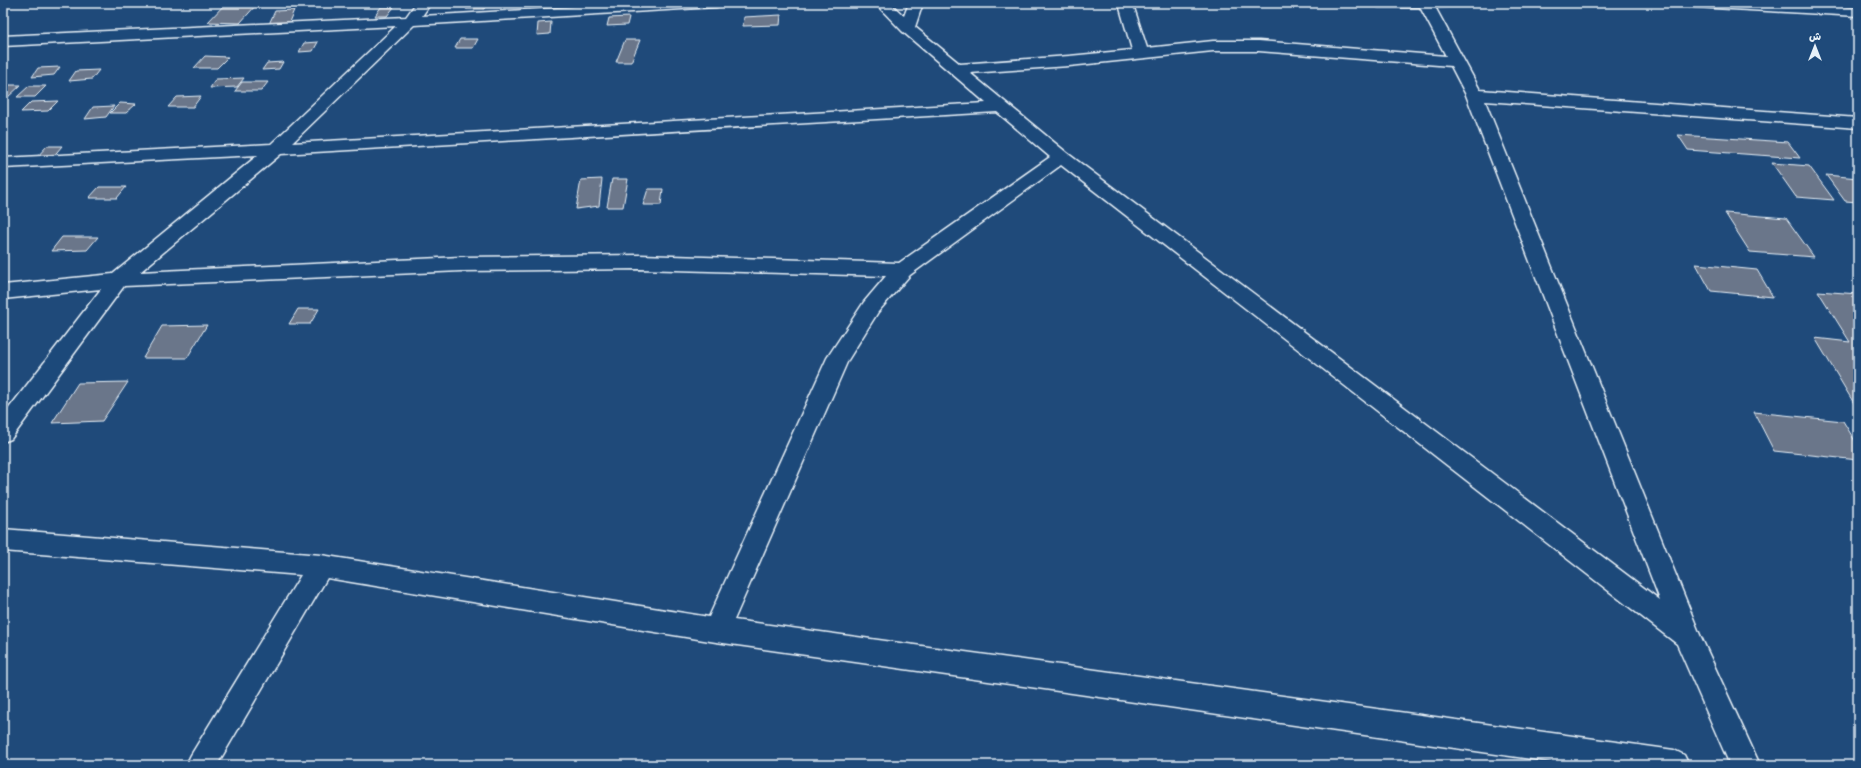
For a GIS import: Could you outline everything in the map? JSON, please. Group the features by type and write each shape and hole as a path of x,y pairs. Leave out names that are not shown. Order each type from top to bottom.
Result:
{"street":[{"path":"3,433 118,280 276,149 410,21 424,3"},
{"path":"3,41 410,21 716,3"},
{"path":"882,3 907,28 1061,157 1687,636"},
{"path":"907,28 916,3"},
{"path":"1131,3 1127,8 1141,54"},
{"path":"1379,3 1457,3"},
{"path":"1695,3 1858,12"},
{"path":"1425,4 1474,95 1687,636 1744,765"},
{"path":"955,69 1069,61 1212,46 1260,46 1456,62"},
{"path":"1474,95 1858,123"},
{"path":"3,163 276,149 1000,107"},
{"path":"716,630 838,358 872,307 903,270 1061,157"},
{"path":"3,292 118,280 461,264 640,262 903,270"},
{"path":"3,540 321,566 716,630 1674,765"},
{"path":"201,765 321,566"}],"building":[{"path":"470,3 487,3 484,9 466,9"},
{"path":"225,4 257,4 240,23 208,22"},
{"path":"381,7 394,7 387,16 375,16"},
{"path":"294,10 289,22 269,24 275,11"},
{"path":"781,15 780,25 743,26 744,17"},
{"path":"629,17 627,25 607,26 609,18"},
{"path":"551,22 550,34 537,35 538,23"},
{"path":"460,39 478,39 473,48 455,48"},
{"path":"625,40 640,40 631,62 616,62"},
{"path":"318,42 313,51 299,52 304,43"},
{"path":"205,56 228,57 217,68 194,68"},
{"path":"283,62 279,69 262,70 267,63"},
{"path":"60,67 54,75 32,77 38,68"},
{"path":"99,70 92,79 69,81 76,71"},
{"path":"244,78 237,87 210,88 216,79"},
{"path":"242,82 268,82 261,91 235,91"},
{"path":"3,85 21,85 7,98 3,98"},
{"path":"29,86 46,86 35,97 17,97"},
{"path":"201,96 193,107 168,107 177,97"},
{"path":"58,101 48,111 21,112 31,102"},
{"path":"120,103 136,104 126,113 110,113"},
{"path":"114,106 106,117 85,119 93,107"},
{"path":"1678,135 1788,142 1800,158 1688,150"},
{"path":"47,146 62,146 52,158 36,158"},
{"path":"1772,163 1809,166 1834,200 1796,197"},
{"path":"1826,175 1858,178 1858,202 1845,201"},
{"path":"602,179 599,206 576,209 581,180"},
{"path":"612,179 628,179 623,207 607,207"},
{"path":"99,187 126,187 117,198 89,198"},
{"path":"648,189 663,189 661,205 643,205"},
{"path":"1725,213 1786,218 1814,257 1750,252"},
{"path":"62,237 98,237 87,250 51,251"},
{"path":"1696,264 1757,270 1773,297 1711,291"},
{"path":"1818,291 1858,294 1858,410 1815,338 1850,342"},
{"path":"298,309 319,309 310,324 289,324"},
{"path":"207,325 187,358 143,358 162,326"},
{"path":"128,382 102,421 52,423 78,383"},
{"path":"1754,412 1843,421 1858,446 1858,460 1774,451"}]}
